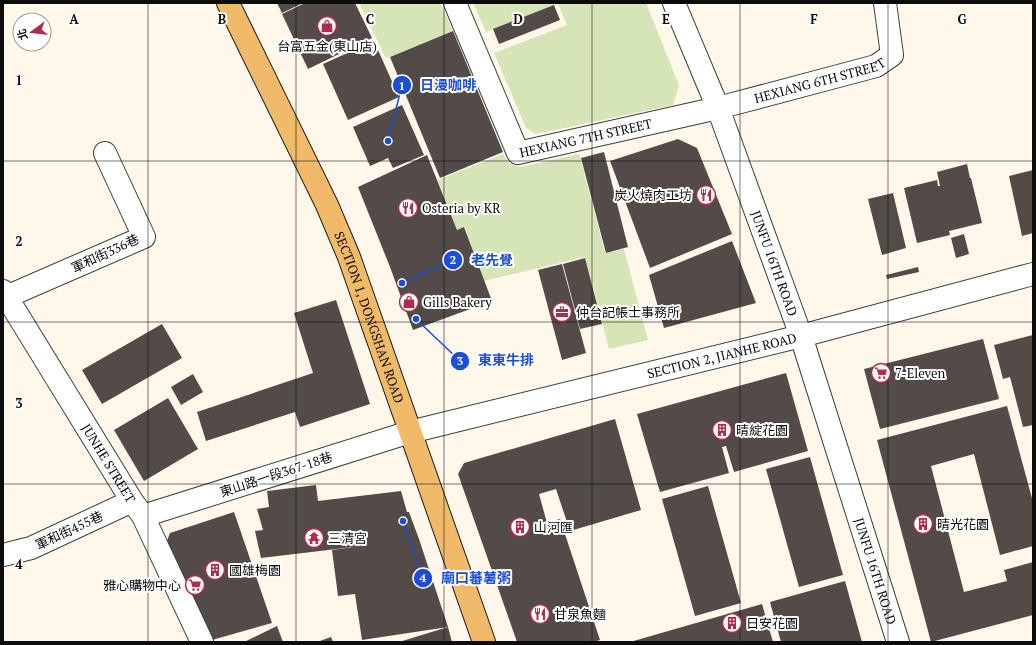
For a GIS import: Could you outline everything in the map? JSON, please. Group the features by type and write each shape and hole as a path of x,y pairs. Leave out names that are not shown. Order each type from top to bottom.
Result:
{"main road":[{"name":"SECTION 1, DONGSHAN ROAD","path":"228,3 327,205 349,257 484,642"}],"street":[{"name":"HEXIANG 7TH STREET","path":"455,3 518,153 718,108"},
{"name":"JUNFU 16TH ROAD","path":"674,3 718,108 801,336 898,642"},
{"name":"HEXIANG 6TH STREET","path":"718,108 876,66 892,55 885,3"},
{"name":"軍和街336巷","path":"5,294 144,238 105,153"},
{"name":"SECTION 2, JIANHE ROAD","path":"410,432 801,336 1033,274"},
{"name":"JUNHE STREET","path":"5,294 138,508 202,642"},
{"name":"東山路一段367-18巷","path":"138,508 410,432"},
{"name":"軍和街455巷","path":"3,555 31,548 138,508"}],"green space":[{"path":"359,3 440,3 453,31 386,58"},
{"path":"473,3 646,3 679,85 673,105 536,134 526,128 494,53 567,25 558,4 486,32"},
{"path":"503,154 508,162 520,167 579,154 605,253 624,249 648,340 609,349 585,257 484,281 465,227 457,230 438,180"}],"building":[{"path":"277,3 303,3 282,13"},
{"name":"台富五金(東山店)","path":"305,3 355,3 372,38 308,69 282,14"},
{"path":"554,5 560,20 499,44 493,29"},
{"path":"453,31 503,152 440,178 390,57"},
{"path":"374,41 399,97 348,120 323,64"},
{"path":"402,105 424,155 393,168 388,158 370,166 353,127"},
{"path":"678,139 697,148 732,234 650,268 610,161"},
{"path":"604,152 628,247 606,253 581,158"},
{"path":"427,155 457,230 464,227 492,301 413,330 358,187"},
{"path":"967,164 982,223 949,231 950,235 917,243 904,188 937,180 938,186 940,186 937,172"},
{"path":"1033,170 1033,233 1022,236 1009,176"},
{"path":"893,193 906,248 882,255 868,199"},
{"path":"964,234 969,254 956,258 951,238"},
{"path":"732,241 756,303 664,328 649,275"},
{"path":"585,258 602,324 580,329 563,264"},
{"name":"仲台記帳士事務所","path":"562,264 586,353 562,360 538,270"},
{"path":"918,267 919,272 887,279 886,275"},
{"path":"336,300 370,404 300,427 295,412 206,441 197,412 313,373 294,313"},
{"path":"162,324 182,358 102,404 82,370"},
{"path":"1033,335 1033,425 1023,427 1010,377 1003,379 994,345"},
{"path":"983,339 999,399 880,429 864,369"},
{"name":"晴綻花園","path":"786,373 808,451 734,472 726,446 722,447 729,473 660,492 637,414"},
{"path":"193,374 203,392 181,405 171,387"},
{"path":"168,398 198,449 144,481 114,430"},
{"name":"晴光花園","path":"1007,406 1033,502 1033,546 1000,555 974,454 931,466 964,592 1007,581 1004,570 1033,562 1033,615 931,642 877,440"},
{"name":"山河匯","path":"615,419 641,510 570,531 556,489 539,494 547,523 560,519 600,640 593,642 517,642 458,474 464,463"},
{"name":"晴綻花園","path":"810,457 843,575 799,587 766,469"},
{"path":"316,485 318,501 401,491 407,512 409,512 419,539 448,627 362,640 355,594 338,596 332,550 362,546 261,558 255,531 263,530 257,509 269,507 267,491"},
{"path":"708,486 741,603 695,616 662,499"},
{"name":"國雄梅園","path":"234,512 272,623 212,640 165,546 170,533"},
{"path":"845,581 862,642 781,642 770,602"},
{"name":"日安花園","path":"762,604 773,642 630,642"},
{"path":"277,626 283,642 244,642"},
{"path":"448,627 452,642 399,642"},
{"path":"331,637 333,642 317,642"}],"place":[{"name":"台富五金(東山店)","path":"327,26"},
{"name":"日漫咖啡","path":"388,141"},
{"name":"炭火燒肉工坊","path":"706,195"},
{"name":"Osteria by KR","path":"408,208"},
{"name":"老先覺","path":"402,283"},
{"name":"Gills Bakery","path":"409,302"},
{"name":"仲台記帳士事務所","path":"562,312"},
{"name":"東東牛排","path":"416,319"},
{"name":"7-Eleven","path":"881,373"},
{"name":"晴綻花園","path":"722,430"},
{"name":"廟口蕃薯粥","path":"403,521"},
{"name":"晴光花園","path":"923,524"},
{"name":"山河匯","path":"520,527"},
{"name":"三清宮","path":"314,538"},
{"name":"國雄梅園","path":"215,570"},
{"name":"雅心購物中心","path":"195,585"},
{"name":"甘泉魚麵","path":"540,614"},
{"name":"日安花園","path":"732,623"}]}
